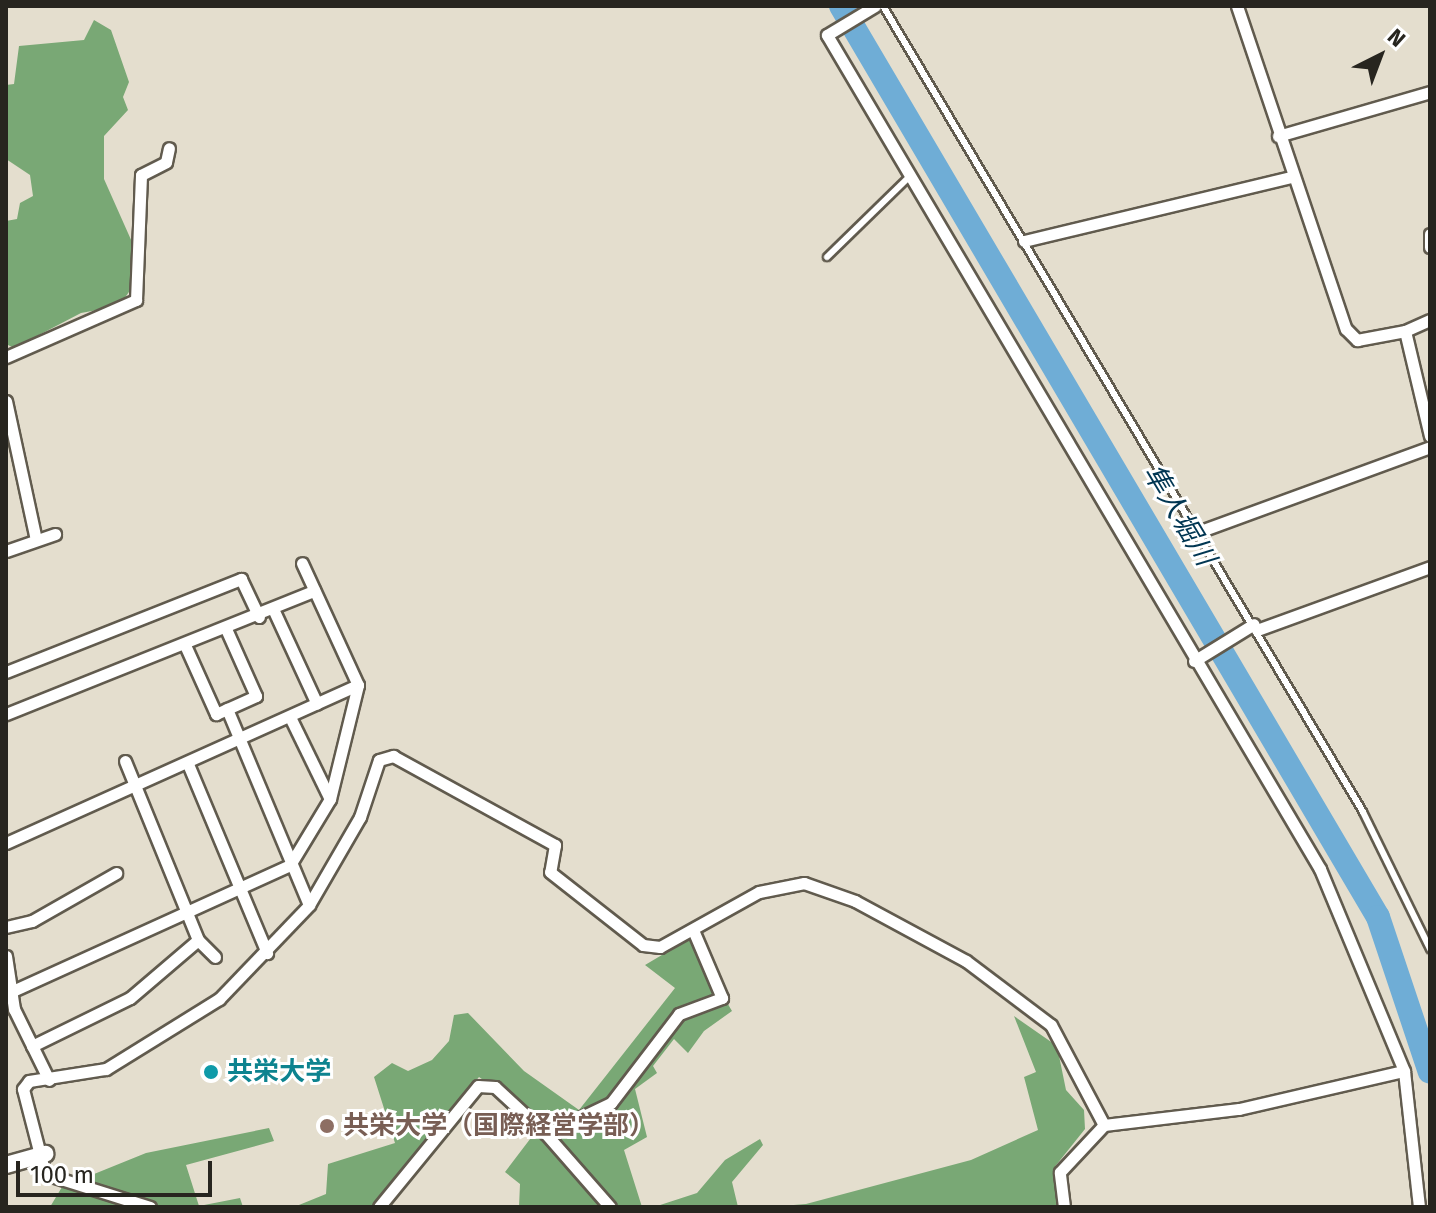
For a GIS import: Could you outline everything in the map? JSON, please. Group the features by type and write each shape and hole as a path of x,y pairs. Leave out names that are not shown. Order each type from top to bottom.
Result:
{"street":[{"path":"875,6 827,35 1194,661 1320,869 1404,1071 1419,1207"},
{"path":"1237,6 1290,177 1351,338 1405,331 1430,320"},
{"path":"1278,136 1430,92"},
{"path":"6,357 136,300 141,175 166,162 169,148"},
{"path":"1024,241 1290,177"},
{"path":"1430,234 1430,247"},
{"path":"1405,331 1426,384 1430,436"},
{"path":"6,401 36,540"},
{"path":"1198,532 1430,447"},
{"path":"6,551 55,534"},
{"path":"9,994 186,909 290,865 330,799 358,685 302,563"},
{"path":"1194,661 1256,627 1430,567"},
{"path":"6,672 241,579 259,617"},
{"path":"7,713 259,617 314,591"},
{"path":"274,611 317,704"},
{"path":"185,645 216,714 256,696 226,629"},
{"path":"6,843 137,788 358,685"},
{"path":"227,709 309,905"},
{"path":"290,717 330,799"},
{"path":"150,1207 45,1174 45,1154 23,1089 29,1081 106,1069 149,1047 267,953 309,905 360,817 379,760 393,756 555,845 550,872 643,945 660,947 759,892 804,883 855,901 966,961 1051,1025 1104,1125"},
{"path":"125,761 198,940 215,957"},
{"path":"188,764 267,953"},
{"path":"6,927 32,921 116,873"},
{"path":"546,1134 611,1103 679,1014 722,998 693,930"},
{"path":"32,1046 130,998 198,940"},
{"path":"6,956 10,1011 49,1080"},
{"path":"1064,1207 1060,1172 1104,1125 1239,1109 1404,1071"},
{"path":"379,1207 478,1086 495,1087 546,1134 610,1207"},
{"path":"6,1165 45,1154"}],"lane":[{"path":"883,6 1256,627 1396,871 1430,949"},
{"path":"827,257 909,177"}],"green space":[{"path":"94,20 111,30 129,82 123,97 128,110 104,136 104,179 132,242 136,282 119,306 81,313 14,348 6,344 6,221 17,219 20,203 33,196 30,175 6,159 6,85 14,84 19,46 84,40"},
{"path":"689,939 732,1011 704,1031 688,1053 674,1039 653,1066 657,1073 635,1089 647,1137 624,1150 642,1207 519,1207 520,1184 505,1172 543,1122 479,1077 372,1207 294,1207 326,1194 328,1164 395,1143 374,1077 392,1063 408,1071 432,1060 449,1041 454,1015 468,1013 524,1071 579,1110 675,988 645,965"},
{"path":"1014,1016 1057,1046 1066,1090 1084,1110 1085,1129 1053,1169 1063,1207 769,1207 806,1204 971,1160 1038,1130 1024,1077 1036,1072"},
{"path":"269,1128 274,1141 186,1165 199,1206 240,1198 243,1207 50,1207 62,1187 146,1153"},
{"path":"760,1139 763,1145 732,1182 738,1207 654,1207 697,1193 725,1160"}],"waterway":[{"name":"隼人堀川","path":"841,6 1378,917 1430,1072"}],"place":[{"name":"共栄大学","path":"211,1072"},
{"name":"共栄大学（国際経営学部）","path":"327,1126"}]}
